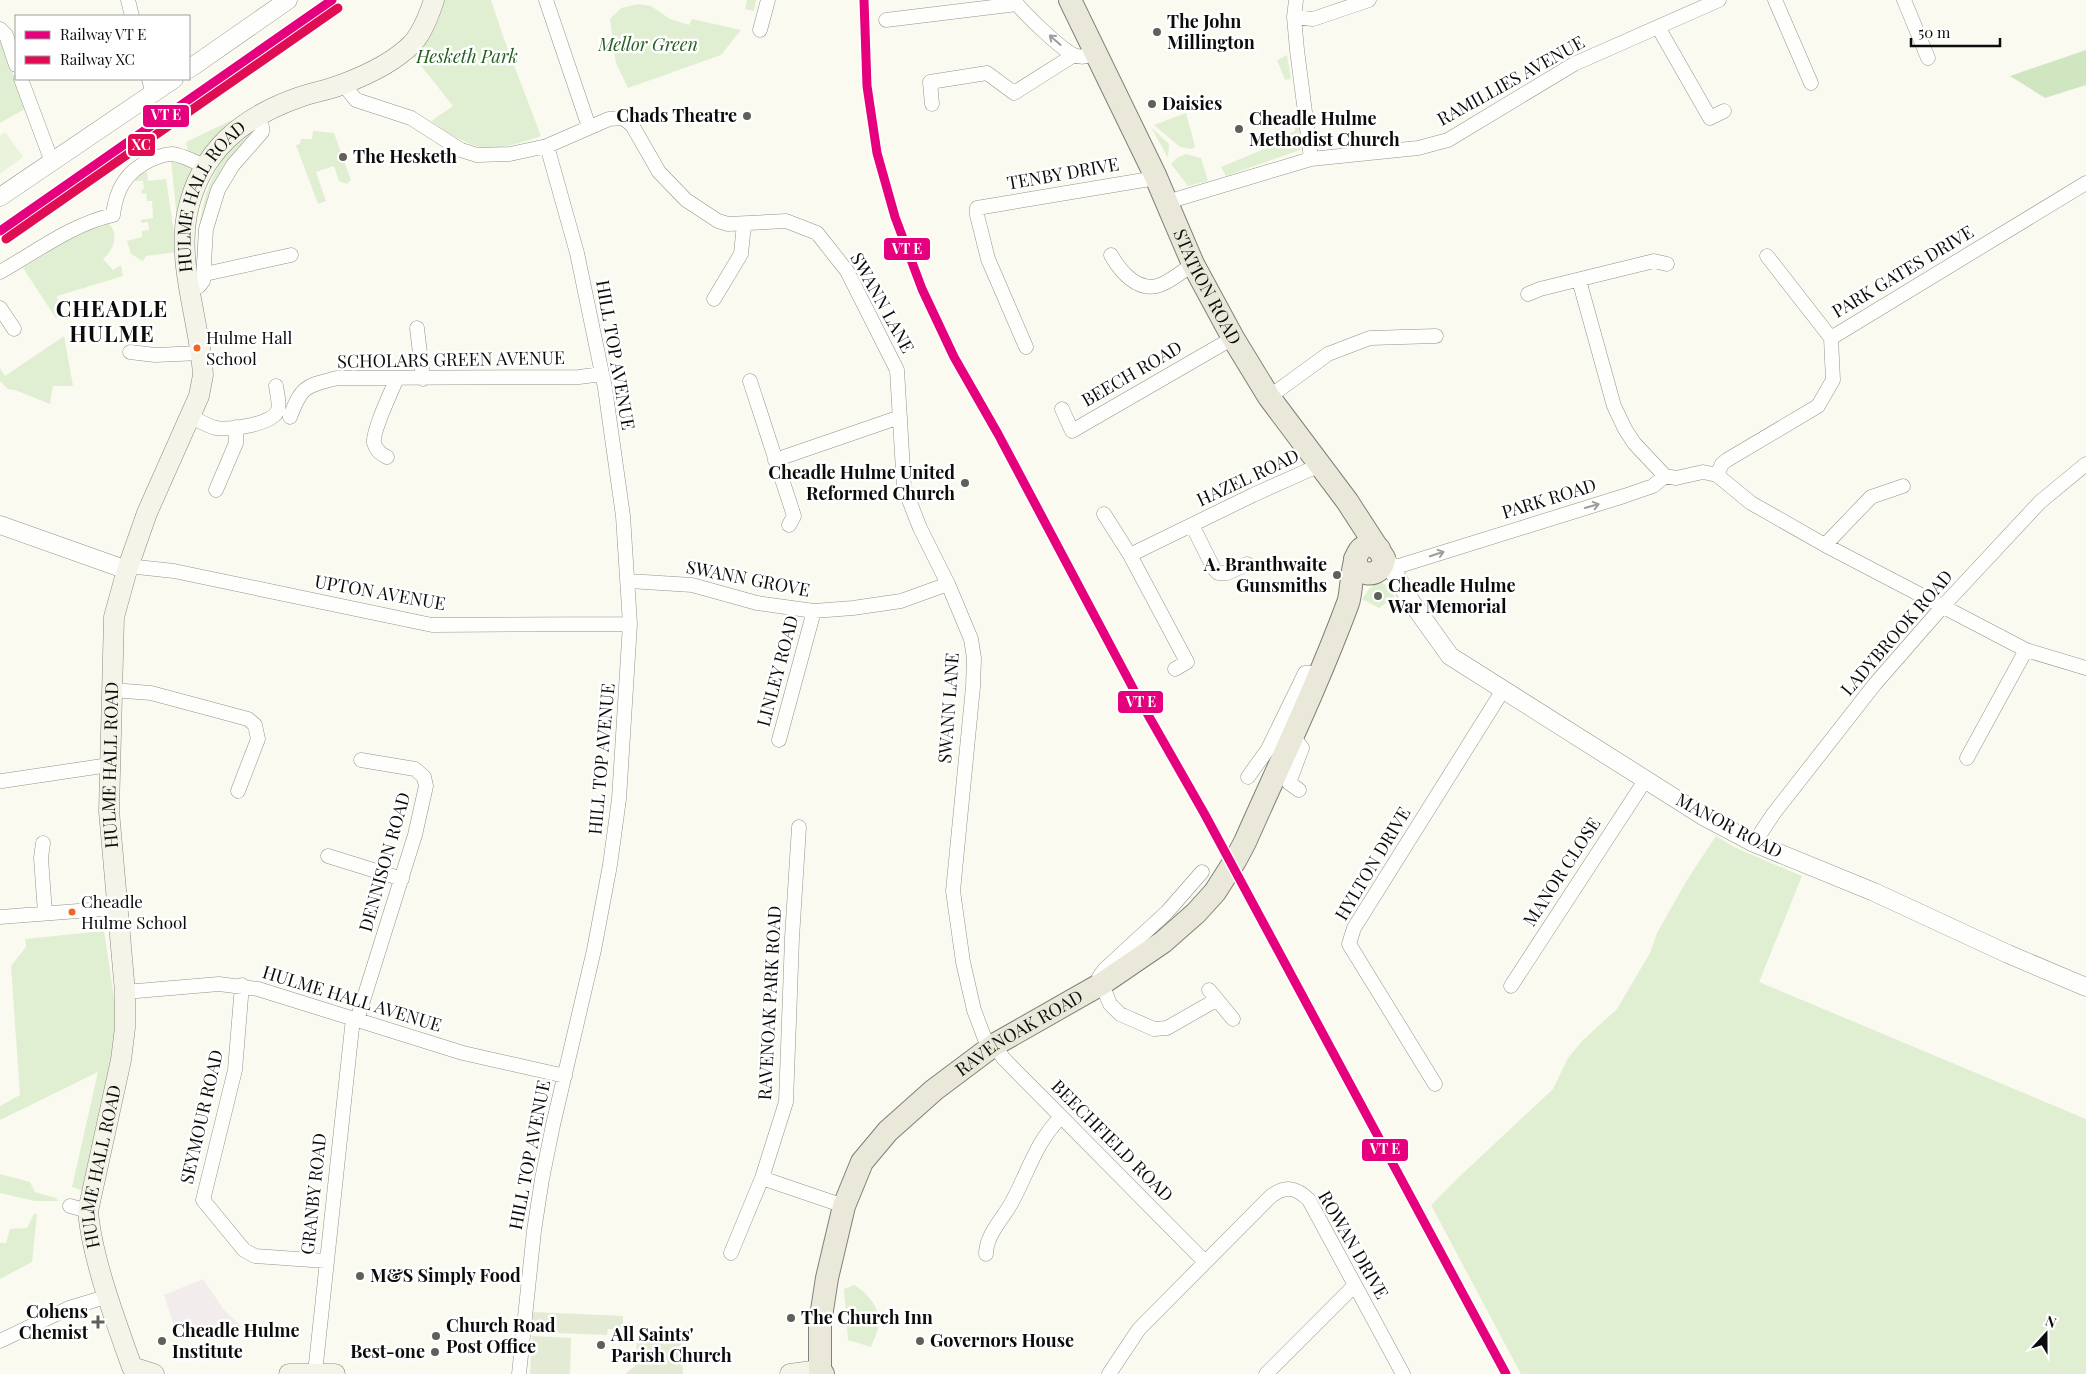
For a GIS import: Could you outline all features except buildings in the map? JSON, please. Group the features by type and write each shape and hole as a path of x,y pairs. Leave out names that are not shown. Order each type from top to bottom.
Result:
{"main road":[{"name":"HULME HALL ROAD","path":"129,1371 90,1226 79,1209 121,1060 125,1028 125,992 109,811 114,617 127,570 147,513 199,396 203,375 184,242 187,214 205,166 230,135 256,115 300,97 344,84 378,68 412,43 428,16 434,0"},
{"name":"STATION ROAD","path":"1070,0 1156,178 1193,264 1233,338 1269,397 1347,501 1357,537 1373,561"},
{"name":"RAVENOAK ROAD","path":"821,1372 820,1323 827,1278 844,1206 862,1162 888,1131 934,1090 992,1047 1102,983 1163,942 1196,913 1215,892 1245,842 1320,673 1350,600 1373,561"},
{"path":"129,1371 154,1374"},
{"path":"790,1374 821,1372"},
{"path":"289,1374 325,1374"}],"street":[{"path":"128,0 132,15"},
{"path":"190,68 288,0"},
{"path":"546,0 590,127"},
{"path":"760,30 768,0"},
{"path":"1296,0 1294,17 1311,159"},
{"path":"1294,17 1313,19 1370,0"},
{"name":"RAMILLIES AVENUE","path":"1167,202 1311,159 1418,148 1448,140 1574,64 1719,0"},
{"path":"1775,0 1811,83"},
{"path":"1904,0 1928,58"},
{"path":"886,20 1016,2 1052,38 1074,55 1082,57 1097,53"},
{"path":"1658,27 1710,118 1724,110"},
{"path":"0,29 6,35 15,62"},
{"path":"932,104 930,82 987,73 1014,93 1074,55"},
{"path":"21,80 52,162"},
{"path":"0,197 52,162 151,86 171,80"},
{"name":"SWANN LANE","path":"344,84 356,100 411,118 461,150 476,156 510,154 547,146 616,118 627,120 658,172 686,200 728,224 786,221 817,233 847,271 897,370 904,487 920,528 948,584 971,639 974,658 973,687 953,891 963,962 974,1010 992,1047"},
{"name":"HULME HALL ROAD","path":"190,290 199,286 203,281 205,274 204,247 211,210 224,178 262,132 262,127 256,115"},
{"name":"HILL TOP AVENUE","path":"519,1374 535,1223 553,1125 594,950 610,865 619,799 630,624 629,581 621,506 602,374 577,253 547,146"},
{"path":"0,272 71,231 102,217 112,215 114,202 126,177 147,161 161,155 170,154 179,155 205,166"},
{"name":"TENBY DRIVE","path":"1026,348 988,259 976,205 1156,178"},
{"name":"PARK GATES DRIVE","path":"1717,474 1722,464 1727,460 1818,406 1833,380 1831,338 2086,183"},
{"path":"714,299 741,254 744,224"},
{"path":"205,274 291,255"},
{"path":"1111,255 1119,270 1146,287 1159,285 1193,264"},
{"path":"1767,256 1831,338"},
{"path":"1528,294 1540,289 1654,261 1667,264"},
{"path":"1579,280 1614,406 1624,429 1634,443 1665,476 1676,478 1703,472 1717,474 1751,502 1825,545 2026,650 2086,668"},
{"path":"0,308 14,329"},
{"path":"417,328 422,379"},
{"path":"1269,397 1328,354 1370,338 1436,336"},
{"name":"BEECH ROAD","path":"1062,409 1072,431 1233,338"},
{"path":"130,352 155,355 201,353"},
{"name":"SCHOLARS GREEN AVENUE","path":"290,417 298,396 309,386 337,378 369,376 422,379 579,377 602,374"},
{"path":"387,457 380,454 374,442 376,430 396,378"},
{"path":"750,381 794,516 789,525"},
{"path":"190,416 215,428 236,427 262,422 272,418 278,411 279,402 276,386"},
{"path":"775,460 900,417"},
{"path":"216,490 236,443 236,427"},
{"name":"LADYBROOK ROAD","path":"1754,843 1774,812 1876,684 1943,606 2040,502 2086,464"},
{"name":"HAZEL ROAD","path":"1130,555 1320,465"},
{"name":"PARK ROAD","path":"1373,561 1399,566 1654,486 1665,476"},
{"path":"1825,545 1871,497 1903,486"},
{"path":"1104,514 1130,555 1187,662 1175,669"},
{"path":"0,525 127,570"},
{"name":"HAZEL ROAD","path":"1192,525 1214,569 1218,573 1227,573 1247,564"},
{"name":"MANOR ROAD","path":"1373,561 1412,603 1450,656 1703,816 1754,843 1874,892 2008,954 2086,987"},
{"name":"UPTON AVENUE","path":"127,570 137,567 174,571 432,625 630,624"},
{"name":"SWANN GROVE","path":"629,581 692,585 757,603 814,611 901,601 948,584"},
{"name":"LINLEY ROAD","path":"779,740 814,611"},
{"path":"1967,758 2026,650"},
{"path":"1248,777 1268,749 1305,673 1320,673"},
{"path":"112,690 150,693 248,719 255,725 258,739 238,790"},
{"name":"HYLTON DRIVE","path":"1435,1084 1350,944 1354,928 1504,690"},
{"path":"1292,735 1302,748 1289,783 1298,790"},
{"name":"DENNISON ROAD","path":"355,1019 402,879 415,835 426,786 424,777 415,769 361,760"},
{"path":"2,781 109,765"},
{"name":"MANOR CLOSE","path":"1511,986 1646,779"},
{"name":"RAVENOAK PARK ROAD","path":"731,1253 762,1178 786,1102 792,938 800,827"},
{"path":"43,843 41,858 45,913"},
{"path":"328,856 402,879"},
{"path":"1202,872 1167,912 1104,970 1100,977 1110,1004 1120,1014 1154,1029 1167,1028 1212,995 1232,1019"},
{"path":"0,917 117,908"},
{"name":"HULME HALL AVENUE","path":"125,992 219,984 242,986 279,994 463,1054 564,1076"},
{"name":"SEYMOUR ROAD","path":"242,986 235,1070 203,1200 244,1250 255,1256 326,1261"},
{"name":"GRANBY ROAD","path":"325,1374 326,1261 355,1019"},
{"name":"BEECHFIELD ROAD","path":"992,1047 1205,1262"},
{"path":"986,1254 985,1233 1005,1216 1031,1158 1052,1126 1061,1117"},
{"path":"762,1178 844,1206"},
{"name":"ROWAN DRIVE","path":"1109,1374 1140,1329 1279,1189 1292,1189 1303,1194 1309,1200 1403,1374"},
{"path":"1266,1374 1355,1285"},
{"path":"0,1341 68,1308 109,1296"}],"shaded area":[{"path":"203,1279 224,1310 243,1328 219,1330 175,1329 164,1295"}],"green space":[{"name":"Hesketh Park","path":"443,0 491,0 541,136 508,146 483,147 472,145 460,139 431,121 453,106 414,57 433,31"},
{"path":"747,0 756,0 754,11 745,9"},
{"name":"Mellor Green","path":"638,4 651,6 670,19 689,25 692,19 741,30 721,55 628,88 616,63 610,19 621,8"},
{"path":"0,36 25,109 0,123"},
{"path":"2086,50 2086,85 2045,98 2010,76"},
{"path":"1287,55 1291,79 1285,80 1277,60"},
{"path":"1186,113 1195,146 1192,149 1180,147 1154,125"},
{"path":"1300,119 1304,142 1300,150 1226,176 1221,167 1288,139 1286,135 1295,131 1294,121"},
{"path":"232,120 233,122 201,156 188,153 186,142"},
{"path":"1151,127 1169,144 1168,158"},
{"path":"257,129 234,156 198,275 198,234 207,192 215,173 226,155 240,140"},
{"path":"313,131 334,133 351,180 347,184 339,181 334,166 316,172 326,201 318,204 296,145 300,144 301,139 312,139"},
{"path":"5,132 23,157 0,174 0,136"},
{"path":"1186,154 1201,158 1208,181 1188,186 1171,164 1177,158"},
{"path":"171,159 191,167 192,170 177,220"},
{"path":"147,171 148,181 166,179 177,252 146,256 143,261 131,254 127,241 142,237 142,231 149,230 148,222 141,223 141,220 153,218 152,201 147,201 146,193 142,194 141,190 144,189 143,181 136,181 135,177"},
{"path":"107,222 113,231 114,241 110,251 103,259 113,270 121,265 123,276 57,296 60,315 56,318 23,268 47,253 47,250 75,235"},
{"path":"64,336 73,386 53,386 50,404 8,389 0,381 0,368 5,376"},
{"path":"1380,582 1388,586 1395,597 1379,608 1362,599 1370,588"},
{"path":"1716,836 1736,848 1802,876 1759,982 2086,1119 2086,1374 1521,1374 1431,1205 1553,1089 1568,1058 1582,1041 1617,1009 1650,953 1657,933 1687,880"},
{"path":"104,931 118,1024 84,1191 72,1187 98,1072 0,1120 0,1106 20,1095 11,966 26,947 25,939"},
{"path":"0,1174 30,1182 35,1192 56,1198 58,1201 35,1201 0,1193"},
{"path":"34,1214 37,1214 32,1262 0,1279 0,1243 6,1243 10,1229 27,1228"},
{"path":"854,1285 863,1291 877,1309 879,1326 871,1347 848,1340 844,1289"},
{"path":"533,1312 623,1316 623,1327 620,1330 608,1329 607,1335 532,1332"},
{"path":"681,1328 683,1374 625,1374 635,1366 637,1340 643,1336"},
{"path":"532,1336 571,1338 570,1374 530,1374"}],"transit line":[{"path":"0,231 332,0"},
{"path":"864,0 867,86 877,153 895,217 922,289 954,357 998,434 1135,692 1204,813 1506,1374"}],"rail line":[{"name":"XC","path":"6,239 338,8"}],"place":[{"name":"The John Millington","path":"1157,32"},
{"name":"Daisies","path":"1152,104"},
{"name":"Chads Theatre","path":"747,116"},
{"name":"Cheadle Hulme Methodist Church","path":"1239,129"},
{"name":"The Hesketh","path":"343,157"},
{"name":"Hulme Hall School","path":"197,348"},
{"name":"Cheadle Hulme United Reformed Church","path":"965,483"},
{"name":"A. Branthwaite Gunsmiths","path":"1337,575"},
{"name":"Cheadle Hulme War Memorial","path":"1378,596"},
{"name":"Cheadle Hulme School","path":"72,912"},
{"name":"M&S Simply Food","path":"360,1276"},
{"name":"The Church Inn","path":"791,1318"},
{"name":"Cohens Chemist","path":"98,1322"},
{"name":"Church Road Post Office","path":"436,1336"},
{"name":"Cheadle Hulme Institute","path":"162,1341"},
{"name":"Governors House","path":"920,1341"},
{"name":"All Saints' Parish Church","path":"601,1345"},
{"name":"Best-one","path":"435,1352"}],"district":[{"name":"CHEADLE HULME","path":"112,322"}]}
